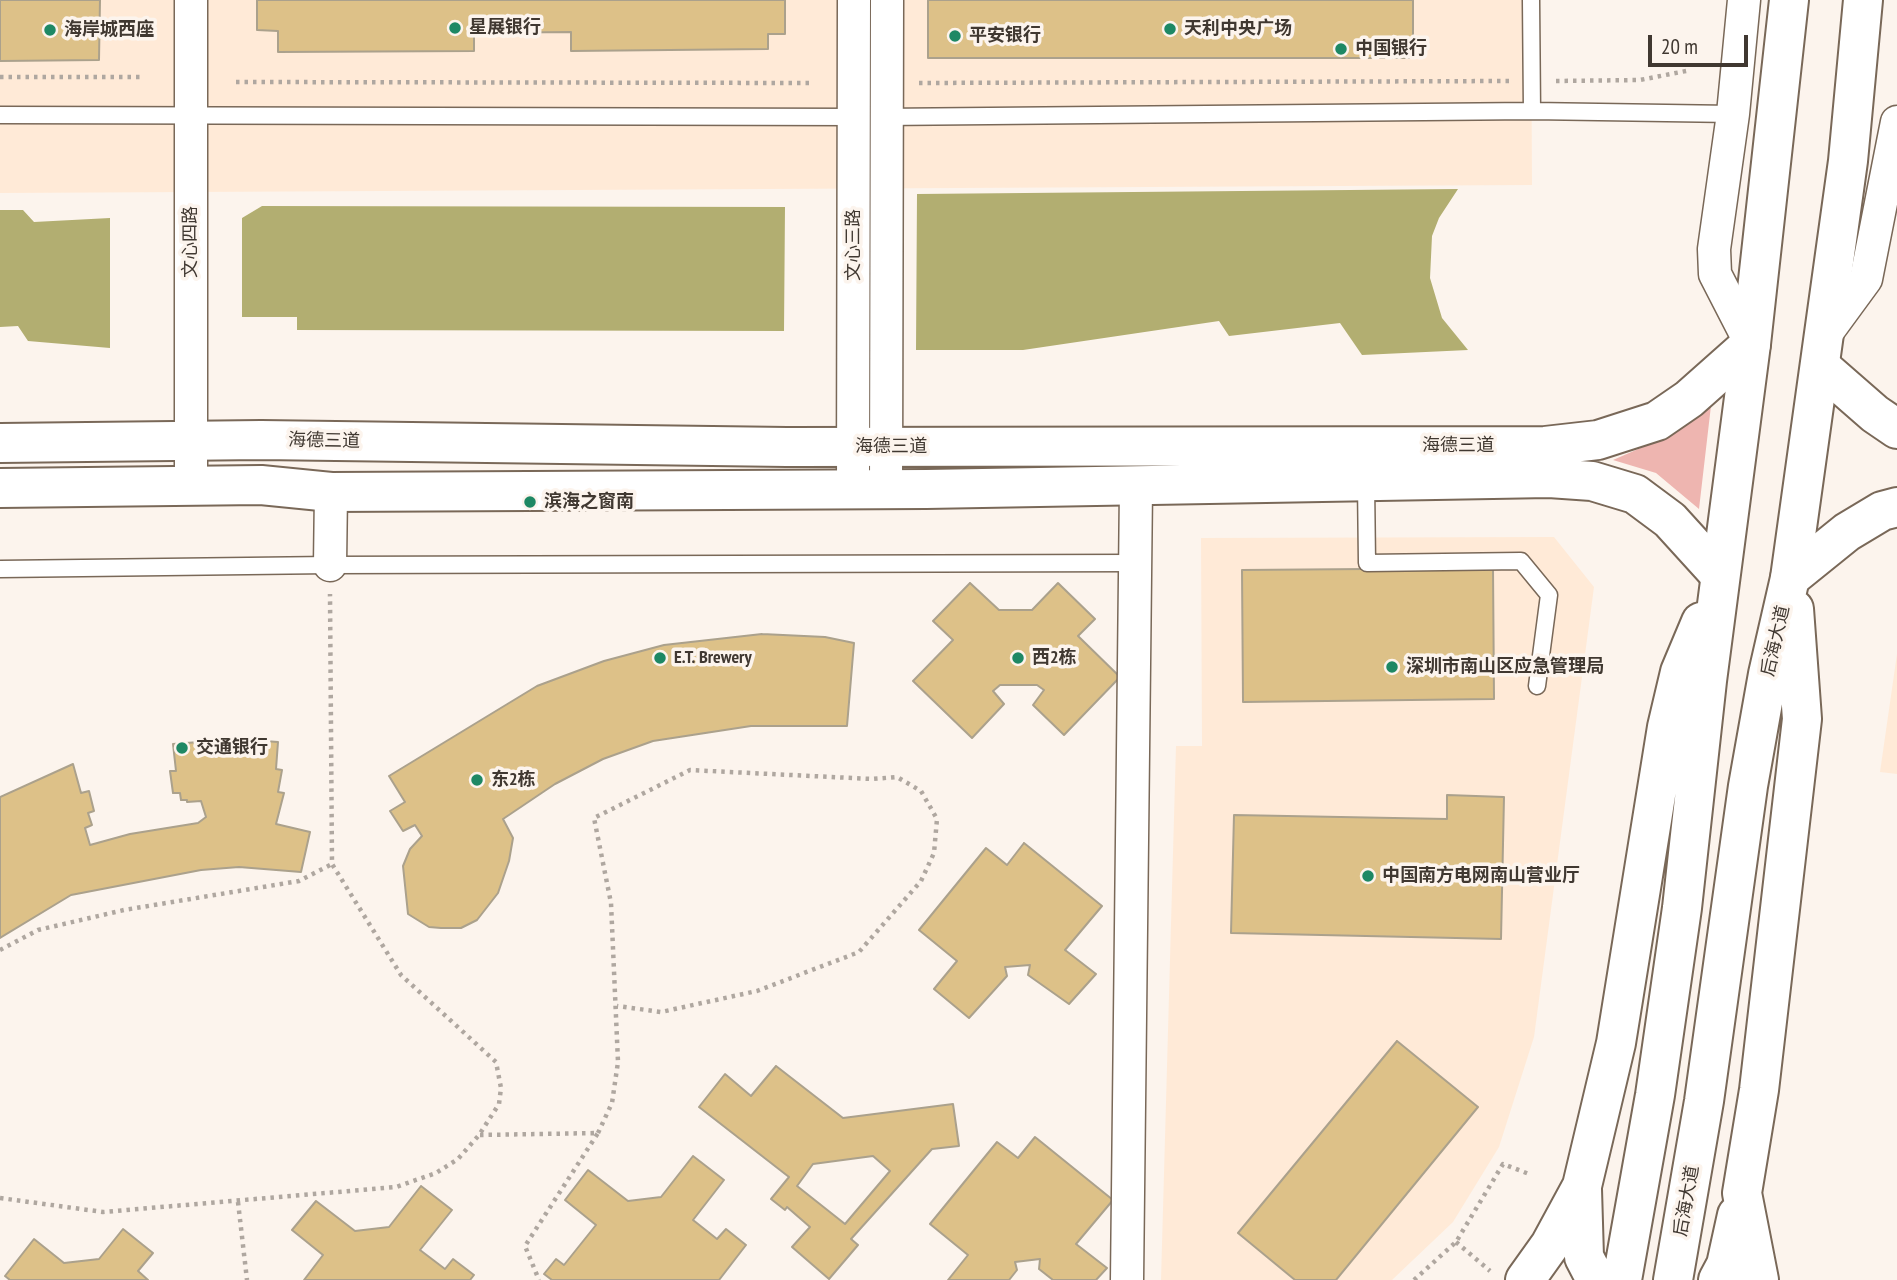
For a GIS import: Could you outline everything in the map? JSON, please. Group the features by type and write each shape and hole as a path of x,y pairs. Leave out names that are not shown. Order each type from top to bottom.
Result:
{"main road":[{"path":"1622,1280 1655,1095 1697,784 1720,575 1751,344 1789,0"},
{"name":"后海大道","path":"1673,1280 1706,1088 1748,786 1768,674 1790,578 1848,161 1863,0"},
{"name":"海德三道","path":"0,443 191,440 870,447 1572,444 1598,440 1657,421 1689,399 1751,344"},
{"path":"1822,351 1875,414 1897,429"},
{"name":"海德三道","path":"0,488 261,485 331,492 1136,488 1549,478 1592,481 1635,494 1670,520 1720,575"},
{"path":"1718,1280 1726,1265 1742,1194 1759,1090 1801,719 1802,686 1790,578 1847,532 1882,511 1897,507"},
{"path":"1596,1280 1584,1257 1581,1236 1582,1186 1616,1043 1667,727 1680,672 1720,575"},
{"path":"1509,1276 1550,1245 1582,1186"},
{"path":"1742,1194 1759,1280"}],"street":[{"name":"文心四路","path":"191,0 191,485"},
{"name":"文心三路","path":"854,0 854,117 870,489"},
{"name":"文心三路","path":"870,447 887,117 887,0"},
{"path":"1744,0 1733,114 1714,249 1715,274 1751,344"},
{"path":"1822,351 1866,279 1897,122"},
{"path":"1127,1280 1136,488"},
{"path":"330,565 331,492"}],"lane":[{"path":"1531,0 1532,111"},
{"path":"0,115 887,117 1532,111 1733,114"},
{"path":"1366,483 1367,563 1521,561 1549,595 1536,685"},
{"path":"0,569 330,565 1136,563"}],"path":[{"path":"908,83 1640,80 1691,69"},
{"path":"0,77 143,77"},
{"path":"236,82 813,83"},
{"path":"0,1198 103,1212 396,1188 436,1173 458,1159 479,1135 499,1104 501,1088 496,1062 401,975 332,864 330,565"},
{"path":"539,1280 525,1246 598,1133 612,1103 618,1062 611,902 594,818 690,770 897,778 921,791 937,819 934,853 920,881 859,952 758,991 661,1012 617,1006"},
{"path":"0,950 38,930 124,910 299,881 332,864"},
{"path":"479,1135 598,1133"},
{"path":"1414,1280 1456,1242 1503,1164 1529,1174"},
{"path":"238,1202 247,1280"},
{"path":"1456,1242 1509,1276"}],"shaded area":[{"path":"0,0 1531,0 1532,185 0,193"},
{"path":"1458,189 1439,218 1432,236 1430,278 1442,318 1468,350 1362,355 1340,323 1229,336 1219,321 1023,350 916,350 917,194"},
{"path":"262,206 785,207 784,331 297,330 297,317 242,317 242,218"},
{"path":"0,210 23,210 34,222 110,218 110,348 28,341 18,326 0,327"},
{"path":"1712,397 1699,509 1656,473 1613,460 1668,436"},
{"path":"1554,537 1594,587 1534,1037 1499,1147 1453,1222 1392,1280 1161,1280 1176,746 1202,746 1201,538"},
{"path":"1897,654 1897,774 1880,772"}],"building":[{"name":"海岸城西座","path":"0,0 100,0 99,60 0,61"},
{"path":"257,0 785,0 785,34 768,34 768,49 571,51 571,32 474,33 474,51 278,52 278,31 257,30"},
{"name":"天利中央广场","path":"928,0 1413,0 1413,58 928,58"},
{"path":"1493,568 1494,699 1243,702 1242,570"},
{"name":"西2栋","path":"970,583 999,610 1032,610 1058,583 1095,619 1078,636 1120,677 1064,735 1033,705 1044,690 1037,685 1000,685 993,691 1004,704 972,738 913,681 953,640 933,621"},
{"name":"东2栋","path":"762,634 825,637 854,643 847,726 751,726 653,741 603,759 555,784 503,819 513,838 509,861 498,893 477,920 461,928 429,927 408,914 403,866 410,849 422,836 415,825 403,831 390,811 405,802 389,776 537,686 604,661 664,645"},
{"path":"238,739 278,742 276,769 282,770 278,792 284,793 276,824 310,832 301,872 239,867 201,870 71,895 0,938 0,797 73,764 81,793 89,791 94,811 88,813 92,825 85,828 90,845 130,834 198,823 206,817 201,801 187,802 181,800 180,793 173,793 170,771 176,771 173,744"},
{"name":"中国南方电网南山营业厅","path":"1447,795 1504,797 1501,939 1231,933 1234,815 1447,819"},
{"path":"1024,843 1102,906 1065,950 1096,974 1069,1004 1028,975 1030,965 1005,967 1007,976 969,1018 934,989 957,961 919,930 986,848 1007,865"},
{"path":"1397,1041 1478,1107 1336,1280 1295,1280 1238,1233"},
{"path":"776,1066 843,1118 953,1104 959,1146 932,1149 851,1239 858,1245 829,1279 792,1247 810,1227 787,1207 785,1210 771,1199 789,1177 699,1107 725,1074 751,1096","holes":["873,1156 890,1171 845,1224 797,1186 813,1164"]},
{"path":"1035,1137 1113,1200 1076,1244 1107,1268 1096,1280 1053,1280 1039,1269 1040,1259 1015,1262 1017,1270 1009,1280 948,1280 968,1255 930,1224 997,1142 1018,1158"},
{"path":"693,1156 724,1180 693,1220 717,1239 726,1229 746,1245 719,1280 552,1280 544,1274 556,1259 564,1265 596,1225 565,1200 588,1170 628,1201 661,1197"},
{"path":"421,1186 452,1210 420,1250 445,1269 453,1259 474,1275 470,1280 304,1280 323,1255 292,1230 316,1201 355,1231 389,1227"},
{"path":"123,1229 153,1253 138,1271 148,1280 10,1280 5,1276 34,1239 64,1263 99,1259"}],"place":[{"name":"星展银行","path":"455,28"},
{"name":"天利中央广场","path":"1170,29"},
{"name":"海岸城西座","path":"50,30"},
{"name":"平安银行","path":"955,36"},
{"name":"中国银行","path":"1341,49"},
{"name":"滨海之窗南","path":"530,502"},
{"name":"E.T. Brewery","path":"660,658"},
{"name":"西2栋","path":"1018,658"},
{"name":"深圳市南山区应急管理局","path":"1392,667"},
{"name":"交通银行","path":"182,748"},
{"name":"东2栋","path":"477,780"},
{"name":"中国南方电网南山营业厅","path":"1368,876"}]}
